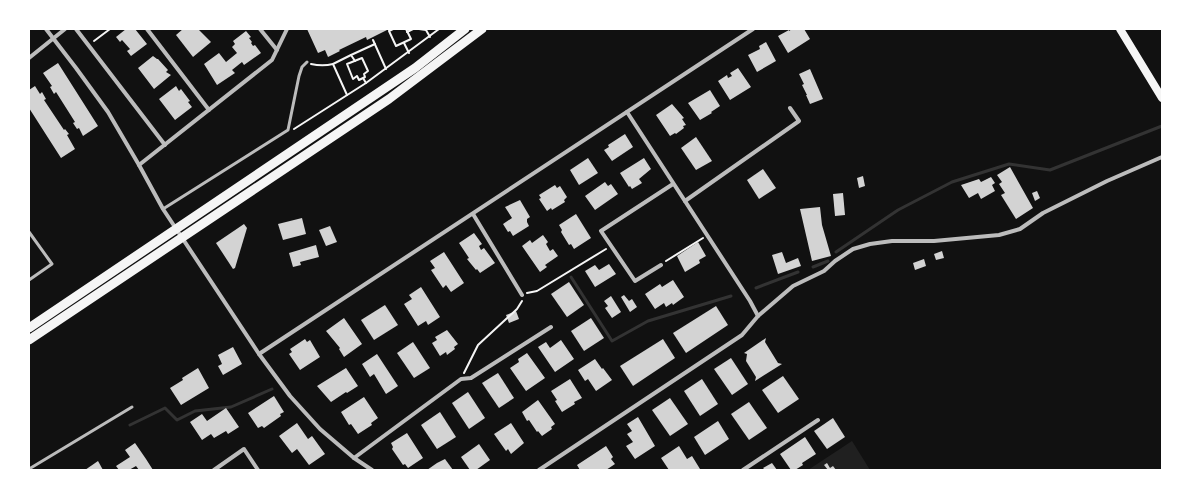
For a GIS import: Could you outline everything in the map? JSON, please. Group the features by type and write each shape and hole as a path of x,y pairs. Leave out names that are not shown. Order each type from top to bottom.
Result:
{"highway":[{"path":"29,328 416,68 465,29"},
{"path":"29,340 389,99 482,29"}],"main road":[{"path":"1120,29 1162,98"}],"street":[{"path":"46,29 108,112 163,209 259,354 290,396 320,429 354,458 372,470"},
{"path":"29,58 65,29"},
{"path":"76,29 165,145"},
{"path":"147,29 209,110"},
{"path":"260,29 277,50"},
{"path":"139,165 272,60 287,29"},
{"path":"259,354 753,29"},
{"path":"685,201 798,121 790,108"},
{"path":"627,112 750,301 758,316"},
{"path":"539,470 742,335 758,316 793,286 824,271 835,261 854,249 870,244 934,241 999,235 1020,229 1029,221 1050,209 1107,181 1162,157"},
{"path":"661,265 635,281 601,231 673,184"},
{"path":"473,214 522,294"},
{"path":"354,458 461,379 471,378 551,327"},
{"path":"742,470 818,420"},
{"path":"214,470 244,449 258,470"}],"lane":[{"path":"163,209 288,130 299,76 302,67 307,62"},
{"path":"29,232 52,264 29,280"},
{"path":"29,469 132,408"}],"path":[{"path":"88,46 110,29"},
{"path":"392,29 388,31 396,46 411,39 406,30 413,29"},
{"path":"419,29 426,30 430,37"},
{"path":"293,124 293,130 366,83 440,29"},
{"path":"373,40 386,69"},
{"path":"404,43 409,53"},
{"path":"307,68 310,64 325,66 333,64 375,44"},
{"path":"351,55 355,61"},
{"path":"363,78 359,80 357,76 354,78 347,64 362,58 368,71 364,74 365,77 363,78 366,83"},
{"path":"333,64 347,95"},
{"path":"661,265 707,235"},
{"path":"461,379 478,345 517,309 522,302 522,294 537,291 611,246"}],"shaded area":[{"path":"852,441 870,470 808,470"}],"building":[{"path":"126,29 135,29 147,44 131,56 127,51 130,49 122,40 120,42 116,37"},
{"path":"183,29 198,29 211,42 193,57 176,35"},
{"path":"307,29 389,29 367,40 366,37 328,57 325,50 318,53"},
{"path":"792,29 804,29 810,39 788,53 778,36"},
{"path":"246,31 251,37 249,38 253,46 255,45 261,53 244,65 242,62 232,70 235,73 217,85 204,64 219,53 226,62 237,53 232,47 235,44 233,41"},
{"path":"766,42 776,61 757,72 748,55 760,49 759,46"},
{"path":"153,56 158,59 168,70 166,72 171,75 154,89 138,68"},
{"path":"58,63 98,126 83,136 79,128 77,129 73,123 75,122 56,92 54,94 50,87 52,86 43,73"},
{"path":"738,68 751,87 730,100 718,81 727,75 728,78 732,76 730,73"},
{"path":"810,69 823,99 810,104 802,85 804,84 799,74"},
{"path":"35,86 40,94 42,92 46,99 44,100 64,130 65,129 69,134 67,135 75,149 61,158 29,108 29,90"},
{"path":"176,86 179,91 181,89 190,101 188,102 192,107 175,120 159,99"},
{"path":"710,90 720,106 700,120 688,103"},
{"path":"672,104 684,118 682,119 686,125 683,126 684,128 676,134 675,133 670,136 656,115"},
{"path":"625,134 633,147 612,161 604,150 609,147 608,145"},
{"path":"696,137 712,161 696,170 681,148"},
{"path":"588,158 598,173 579,185 570,170"},
{"path":"644,158 651,169 639,179 642,183 632,189 620,173"},
{"path":"1010,167 1033,208 1016,219 1001,195 1005,193 999,184 1002,182 997,175"},
{"path":"763,169 776,188 759,199 747,180"},
{"path":"863,176 865,186 859,188 857,178"},
{"path":"991,177 995,183 992,185 995,191 981,199 978,193 969,198 961,185 979,179 981,182"},
{"path":"605,182 608,186 611,184 618,194 595,210 585,196"},
{"path":"555,185 557,188 560,186 567,197 564,200 565,202 552,210 551,208 547,211 539,199 541,198 539,195"},
{"path":"1037,191 1040,198 1035,201 1032,193"},
{"path":"843,193 845,215 835,216 833,194"},
{"path":"520,200 530,217 527,219 529,226 513,236 510,231 508,232 503,224 512,218 505,207"},
{"path":"820,207 822,225 831,256 812,261 800,209"},
{"path":"576,214 591,238 574,249 571,244 569,245 561,232 562,230 559,225"},
{"path":"302,218 306,234 283,240 278,224"},
{"path":"244,224 247,228 235,268 233,269 216,243"},
{"path":"330,226 337,242 326,246 319,230"},
{"path":"474,233 482,244 479,246 481,250 484,248 495,263 480,273 467,259 469,258 459,243"},
{"path":"543,235 548,242 546,244 550,251 553,249 558,256 545,265 547,267 540,272 522,246 530,240 532,243"},
{"path":"698,242 706,256 699,260 700,263 685,272 677,256"},
{"path":"316,245 319,257 300,262 301,265 293,267 289,253"},
{"path":"942,251 944,258 936,260 934,254"},
{"path":"444,252 464,283 451,292 446,285 443,288 431,270 435,268 430,261"},
{"path":"782,252 786,263 798,258 801,266 778,274 772,255"},
{"path":"924,259 926,266 915,270 913,263"},
{"path":"609,264 616,274 595,287 585,271 595,265 599,270"},
{"path":"673,280 684,297 673,305 672,303 666,307 664,303 655,309 645,294 660,284 662,287"},
{"path":"569,282 584,305 567,317 551,294"},
{"path":"421,287 440,317 428,325 426,321 418,326 404,304 412,299 409,295"},
{"path":"624,295 629,301 632,299 637,307 630,312 621,297"},
{"path":"611,296 621,312 612,318 605,308 608,306 604,301"},
{"path":"385,305 398,325 374,340 361,320"},
{"path":"716,306 728,325 686,353 673,333"},
{"path":"516,311 519,319 509,323 506,315"},
{"path":"344,318 362,344 344,357 339,349 340,348 326,331"},
{"path":"591,318 604,338 584,351 571,331"},
{"path":"447,330 458,344 454,347 455,349 447,355 446,352 440,356 432,343 437,340 435,337"},
{"path":"766,338 765,342 778,363 782,364 755,381 756,377 746,361 747,354 744,353"},
{"path":"305,339 307,342 310,340 320,357 300,370 289,354 292,352 290,349"},
{"path":"663,339 675,358 633,386 620,366"},
{"path":"561,340 574,359 555,372 538,347 546,342 550,348"},
{"path":"413,342 430,368 414,378 397,353"},
{"path":"233,347 242,364 223,375 218,366 222,364 218,355"},
{"path":"527,353 545,378 526,391 510,368 519,362 518,359"},
{"path":"377,354 398,386 386,394 374,374 370,377 362,364"},
{"path":"731,358 748,384 732,395 714,369"},
{"path":"595,359 612,380 596,391 588,379 585,381 578,370"},
{"path":"198,368 209,388 181,405 170,388"},
{"path":"346,368 358,386 331,402 317,386"},
{"path":"498,373 514,398 499,408 482,383"},
{"path":"783,376 799,399 778,413 762,390"},
{"path":"570,379 582,398 574,402 575,404 562,412 551,391"},
{"path":"702,379 718,404 700,416 684,391"},
{"path":"468,392 485,418 469,429 452,403"},
{"path":"274,396 284,412 280,414 281,416 264,428 262,426 258,428 248,413"},
{"path":"364,397 378,418 371,423 372,425 358,434 351,424 349,425 341,412"},
{"path":"670,398 688,424 670,436 652,410"},
{"path":"538,400 555,424 551,427 552,429 542,436 538,431 537,432 529,420 527,421 522,412"},
{"path":"749,402 767,428 749,440 731,414"},
{"path":"226,408 239,427 228,434 226,431 214,438 211,434 202,440 190,422 202,414 207,421"},
{"path":"440,412 456,437 437,449 421,425"},
{"path":"638,417 655,446 635,459 626,446 633,442 627,434 632,431 627,424"},
{"path":"833,418 845,437 827,449 814,431"},
{"path":"718,421 729,439 705,455 694,437"},
{"path":"297,423 308,439 312,436 325,454 309,465 297,449 292,453 279,436"},
{"path":"511,423 524,443 511,454 508,449 506,451 494,434"},
{"path":"407,433 423,458 408,468 405,464 403,465 392,449 393,447 391,443"},
{"path":"805,437 816,454 802,463 803,465 795,470 791,470 780,454"},
{"path":"135,443 153,470 139,470 136,466 129,470 119,470 116,466 130,457 125,450"},
{"path":"479,444 490,460 476,470 470,470 461,457"},
{"path":"606,446 613,457 611,459 615,464 606,470 580,470 577,465"},
{"path":"679,446 687,459 692,456 700,469 669,470 661,458"},
{"path":"445,459 453,470 427,470 437,463"},
{"path":"98,461 103,470 85,470"},
{"path":"772,463 777,470 765,470 763,468"},
{"path":"827,463 830,468 833,466 836,470 828,470 824,465"}],"waterway":[{"path":"836,252 898,210 952,182 1009,164 1050,170 1162,126"},
{"path":"813,267 828,261"},
{"path":"756,288 798,272"},
{"path":"571,277 612,341 648,321 731,296"},
{"path":"130,425 165,408 177,420 195,411 231,407 272,389"}]}
